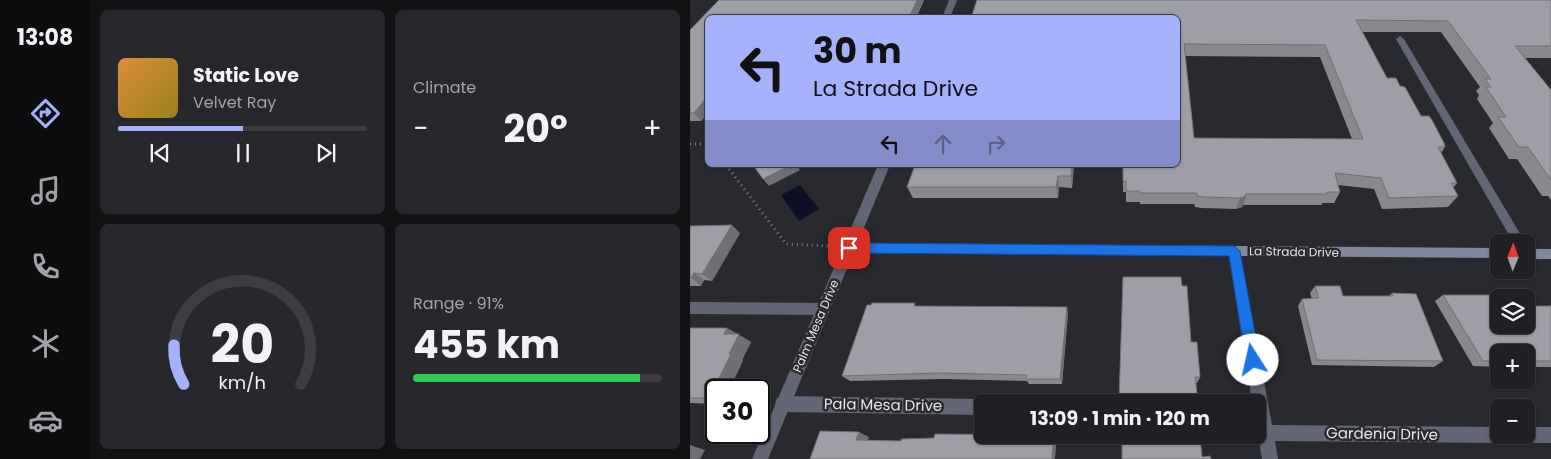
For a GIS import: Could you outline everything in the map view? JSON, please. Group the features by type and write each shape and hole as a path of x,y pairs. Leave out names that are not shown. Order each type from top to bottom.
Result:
{"street":[{"path":"947,15 953,0"},
{"path":"1400,39 1514,234"},
{"name":"Palm Mesa Drive","path":"760,459 883,167"},
{"name":"La Strada Drive","path":"849,248 1490,254"},
{"path":"1234,251 1259,394"},
{"path":"1535,254 1551,254"},
{"path":"690,308 823,309"},
{"name":"Pala Mesa Drive","path":"783,404 974,407"},
{"path":"1266,433 1270,459"},
{"name":"Gardenia Drive","path":"1266,433 1490,435"},
{"path":"1535,435 1551,435"}],"path":[{"path":"690,144 705,144"},
{"path":"728,167 786,244 849,248"}],"water":[{"path":"800,185 819,209 799,221 781,195"}],"building":[{"path":"719,0 917,0 910,15 705,15 705,99 694,113 690,113 690,30"},
{"path":"977,0 1551,0 1551,46 1515,46 1551,90 1551,180 1528,147 1519,147 1498,117 1506,117 1486,87 1491,87 1485,79 1491,79 1448,21 1356,20 1387,78 1396,78 1400,86 1405,87 1421,116 1429,116 1432,120 1444,143 1445,147 1438,147 1457,183 1451,183 1458,196 1389,198 1381,178 1335,173 1340,192 1327,192 1327,194 1245,194 1246,196 1240,198 1203,197 1197,196 1197,193 1140,193 1140,191 1126,191 1126,181 1123,181 1123,167 1180,167 1180,15 972,15","holes":["1184,44 1325,45 1363,139 1194,138"]},
{"path":"754,167 787,167 763,179"},
{"path":"914,167 1072,167 1071,176 1058,176 1056,187 907,187"},
{"path":"732,225 702,274 694,273 690,278 690,226"},
{"path":"1123,277 1181,277 1182,286 1187,286 1191,342 1197,342 1200,377 1195,377 1197,394 1119,394"},
{"path":"1315,286 1340,286 1343,296 1393,296 1392,293 1416,294 1443,361 1317,360 1302,299 1319,298"},
{"path":"1443,295 1490,295 1490,334 1535,334 1535,306 1551,306 1551,361 1535,361 1535,344 1490,344 1490,361 1483,361"},
{"path":"872,303 915,303 914,306 1067,307 1060,379 1026,379 1027,375 939,373 842,376 867,305"},
{"path":"690,328 727,328 724,334 739,334 718,379 705,379 705,398 690,398"},
{"path":"820,431 859,432 856,440 901,441 901,439 934,438 935,434 974,434 974,444 1053,444 1052,459 810,459"},
{"path":"1122,444 1201,444 1202,457 1210,456 1211,459 1122,459"}],"route":[{"path":"849,248 1234,251 1253,360"}]}
